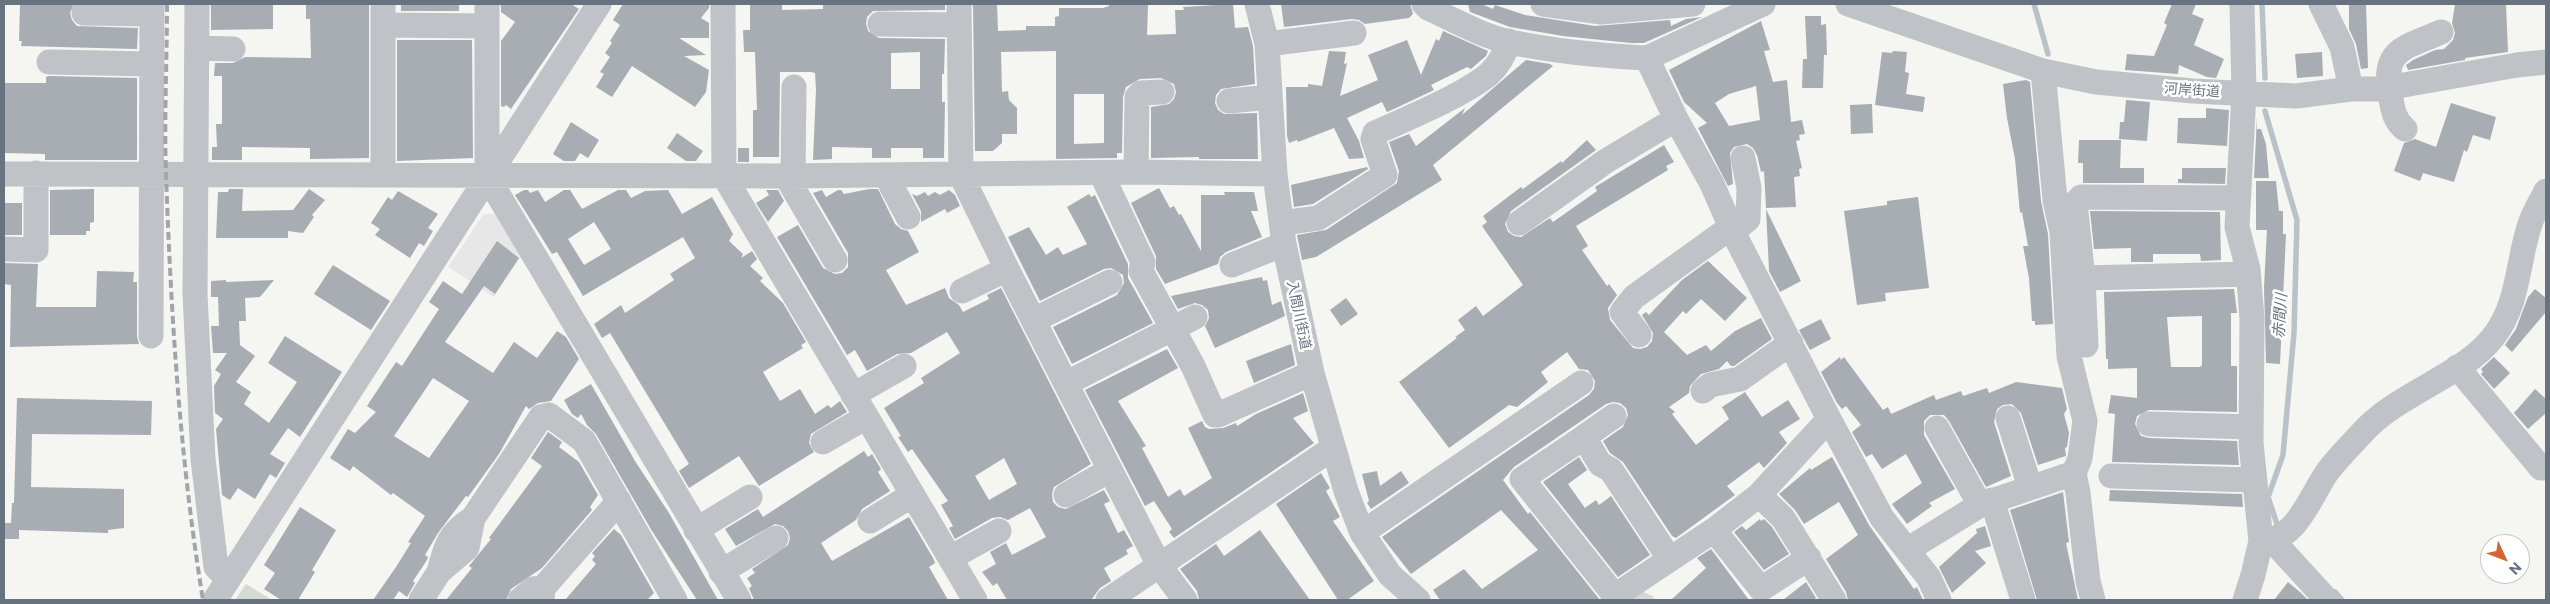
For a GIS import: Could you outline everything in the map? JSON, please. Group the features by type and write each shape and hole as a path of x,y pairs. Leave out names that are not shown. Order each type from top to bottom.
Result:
{"street":[{"path":"197,4 195,294 203,459 216,567 228,579"},
{"path":"215,600 599,4"},
{"path":"722,4 724,176 975,600"},
{"name":"入間川街道","path":"1257,4 1267,44 1275,174 1283,233 1312,373 1333,448 1362,533 1390,575 1418,600"},
{"path":"1424,4 1428,8 1476,29 1509,41 1613,56 1647,58 1763,4"},
{"path":"1543,4 1600,12 1693,4"},
{"name":"河岸街道","path":"1848,4 2043,71 2096,82 2296,96 2352,88 2389,88 2517,64 2546,62"},
{"path":"2242,4 2244,93 2236,228 2248,274 2252,319 2251,427 2254,480 2267,541 2244,600"},
{"path":"2321,4 2342,47 2352,88"},
{"path":"84,13 152,9 150,252 152,336"},
{"path":"383,174 383,14 487,15 488,176 739,600"},
{"path":"880,24 959,14 961,175 1007,269 1159,565 1185,600"},
{"path":"2405,129 2398,123 2389,88 2388,70 2392,58 2403,48 2441,32"},
{"path":"1267,44 1354,33"},
{"path":"1232,265 1283,233 1318,218 1385,175 1372,139 1375,133 1442,101 1489,74 1505,53 1509,41"},
{"path":"198,48 233,49"},
{"path":"1647,58 1676,119 1712,184 1732,229 1882,518 1929,578 1939,600"},
{"path":"49,62 151,64"},
{"path":"2043,71 2055,200 2062,232 2069,356 2085,421 2080,458 2074,473 2088,581 2094,600"},
{"path":"794,87 789,175 835,260"},
{"path":"1136,172 1137,97 1142,93 1162,92"},
{"path":"1229,101 1270,97"},
{"path":"1519,223 1606,161 1676,119"},
{"path":"1639,335 1622,312 1634,297 1748,219 1749,188 1744,158"},
{"path":"4,174 196,172 488,176 724,176 1136,172 1275,174"},
{"path":"1100,173 1143,262 1141,272 1193,366 1215,415 1218,416 1312,373"},
{"path":"4,249 36,250 36,174"},
{"path":"890,175 891,185 908,217"},
{"path":"2267,541 2299,520 2328,472 2363,431 2405,396 2457,367 2494,336 2513,300 2531,222 2546,191"},
{"path":"2086,345 2083,278 2076,203 2082,198 2238,198"},
{"path":"962,291 1007,269"},
{"path":"2083,278 2248,274"},
{"path":"1034,320 1110,282"},
{"path":"1067,383 1172,327 1195,317"},
{"path":"1703,391 1710,385 1740,379 1791,343"},
{"path":"854,395 904,366"},
{"path":"2457,367 2541,468 2546,468"},
{"path":"1362,533 1581,383"},
{"path":"421,600 438,572 467,548 474,518 541,417 549,415 584,441 672,599"},
{"path":"1614,416 1522,478 1615,596 1669,558 1714,530 1759,495 1829,418"},
{"path":"823,442 866,417"},
{"path":"2008,418 2030,487"},
{"path":"2149,424 2251,427"},
{"path":"1937,428 1986,502 2023,600"},
{"path":"1584,437 1600,464 1611,470 1669,558"},
{"path":"1108,600 1333,448"},
{"path":"1066,495 1110,470"},
{"path":"1907,550 1986,502 2074,473"},
{"path":"2111,476 2254,480"},
{"path":"870,521 912,495"},
{"path":"1759,495 1783,518 1834,600"},
{"path":"696,530 750,497"},
{"path":"520,600 533,590 542,594 618,501"},
{"path":"1714,530 1761,589 1809,558"},
{"path":"950,558 999,531"},
{"path":"721,572 776,538"},
{"path":"2267,541 2327,600"}],"shaded area":[{"path":"497,213 522,255 494,297 448,267 483,215"},
{"path":"246,584 272,600 235,600"},
{"path":"1641,591 1653,596 1654,600 1621,600"}],"building":[{"path":"20,4 74,4 70,13 72,20 77,26 138,28 137,49 21,46 22,41 19,41"},
{"path":"211,4 273,4 273,29 211,30"},
{"path":"306,4 369,4 369,158 310,159 310,148 242,147 242,160 212,160 212,147 217,147 216,124 222,124 222,76 214,76 215,63 233,63 245,57 311,58 310,19 306,19"},
{"path":"401,4 459,4 459,11 401,11"},
{"path":"501,4 571,4 579,9 511,109 506,105 504,107 501,106 501,41 515,22 501,12"},
{"path":"623,4 709,4 709,8 701,18 709,23 709,38 679,38 706,55 684,56 709,70 706,92 695,107 632,66 612,97 596,87 604,74 600,72 610,57 605,53 620,25 613,20"},
{"path":"750,4 782,4 782,10 823,9 823,4 945,4 945,10 873,11 867,17 866,24 868,31 879,38 945,39 944,74 942,74 942,102 945,102 944,158 923,158 923,148 891,148 891,158 872,158 872,148 832,147 832,159 813,160 816,90 815,73 811,72 780,72 779,157 753,157 753,110 757,110 755,52 744,52 743,30 750,30","holes":["920,52 920,89 891,89 891,53"]},
{"path":"973,4 997,4 998,31 1026,30 1026,26 1055,26 1055,17 1059,16 1059,8 1103,8 1109,6 1109,4 1148,4 1147,35 1176,34 1175,10 1184,10 1183,7 1233,4 1235,28 1248,27 1253,46 1255,84 1221,89 1216,95 1215,103 1218,110 1224,114 1257,113 1258,159 1151,158 1151,107 1169,104 1174,99 1176,92 1174,84 1161,78 1140,79 1126,87 1123,97 1122,153 1117,153 1117,158 1056,159 1056,51 1001,52 1002,92 1008,91 1009,100 1017,108 1017,134 1002,134 1002,143 993,151 975,151","holes":["1074,94 1104,94 1104,143 1074,144"]},
{"path":"1281,4 1410,4 1413,14 1409,18 1365,24 1359,20 1352,19 1284,27"},
{"path":"1468,4 1481,4 1493,9 1495,5 1525,15 1595,26 1670,20 1671,26 1686,19 1702,17 1644,43 1631,43 1563,36 1510,27 1470,12"},
{"path":"2172,4 2196,4 2192,14 2204,19 2194,45 2224,59 2216,78 2207,77 2179,65 2178,74 2125,70 2127,54 2154,56 2167,25 2164,23"},
{"path":"2349,4 2366,4 2368,68 2361,69 2356,44 2349,29"},
{"path":"2455,4 2506,4 2508,52 2465,58 2465,60 2408,70 2406,65 2413,60 2435,50 2444,49 2453,40 2455,33 2452,23"},
{"path":"1805,16 1821,16 1821,25 1826,24 1827,55 1824,55 1823,88 1802,88 1803,59 1807,59"},
{"path":"1761,21 1770,50 1764,51 1773,82 1787,80 1791,122 1802,120 1805,134 1799,135 1800,140 1796,141 1802,168 1799,169 1800,176 1794,177 1796,207 1766,208 1764,171 1761,172 1757,155 1753,148 1747,144 1734,147 1730,153 1733,184 1728,186 1698,128 1707,123 1684,102 1669,70","holes":["1756,86 1760,120 1729,126 1715,103 1729,94"]},
{"path":"1443,31 1488,51 1486,56 1471,69 1467,67 1431,85 1434,90 1396,108 1387,112 1382,102 1347,118 1359,141 1364,158 1349,159 1334,128 1298,142 1297,140 1289,143 1287,136 1286,87 1308,87 1308,84 1322,86 1329,51 1346,52 1344,64 1347,63 1340,96 1378,80 1368,55 1407,40 1421,75 1436,39 1439,41"},
{"path":"397,40 472,40 473,158 397,161"},
{"path":"1893,51 1907,52 1905,72 1909,73 1906,94 1925,97 1923,112 1875,105 1882,52 1892,53"},
{"path":"2322,52 2323,76 2297,78 2295,54"},
{"path":"1526,60 1553,66 1433,165 1442,180 1316,257 1302,260 1297,235 1326,230 1397,183 1399,171 1389,142 1409,134 1416,146 1465,108 1462,115"},
{"path":"46,77 137,78 137,160 45,160 45,154 4,153 4,83 46,83"},
{"path":"2026,80 2030,82 2041,201 2048,234 2053,324 2035,325 2035,321 2032,321 2029,278 2023,246 2028,246 2022,212 2020,213 2015,159 2003,84"},
{"path":"2126,100 2150,102 2147,141 2119,139 2120,122 2124,122"},
{"path":"2451,103 2496,117 2490,140 2473,135 2467,152 2464,150 2454,182 2423,173 2420,181 2394,171 2404,143 2415,139 2436,147"},
{"path":"1872,104 1873,133 1851,134 1850,105"},
{"path":"2206,108 2229,110 2227,146 2177,143 2178,118 2206,118"},
{"path":"2257,117 2257,129 2261,129 2266,144 2269,178 2254,178"},
{"path":"571,122 599,140 588,158 580,153 575,161 564,161 553,154"},
{"path":"677,133 703,151 696,161 686,161 667,148"},
{"path":"1587,140 1596,150 1511,211 1505,224 1508,232 1514,236 1521,237 1550,218 1553,222 1597,191 1595,187 1664,145 1674,162 1666,166 1668,170 1576,226 1588,246 1582,250 1607,286 1609,284 1617,295 1608,308 1610,320 1633,348 1647,347 1652,341 1653,333 1642,315 1646,312 1649,315 1682,280 1708,261 1747,298 1725,321 1701,299 1686,314 1683,311 1664,332 1687,355 1706,345 1711,351 1735,331 1761,318 1772,339 1734,366 1731,366 1727,361 1719,369 1701,374 1690,386 1689,393 1669,407 1675,412 1672,414 1696,445 1729,419 1722,407 1745,392 1762,417 1788,400 1800,419 1779,432 1787,443 1764,468 1759,462 1727,486 1735,495 1676,538 1672,536 1623,462 1610,453 1603,441 1623,427 1628,415 1626,408 1620,403 1606,404 1514,467 1503,480 1528,514 1530,512 1600,600 1440,600 1433,590 1464,569 1482,589 1538,550 1501,510 1411,574 1382,537 1589,395 1594,389 1595,381 1588,370 1579,369 1567,352 1541,372 1548,382 1517,407 1509,405 1449,448 1399,382 1465,330 1458,320 1476,306 1483,316 1523,285 1482,226 1487,222 1483,216 1521,187 1523,189 1561,161 1562,163"},
{"path":"2079,140 2121,140 2120,168 2144,168 2144,183 2083,183 2083,163 2078,163"},
{"path":"738,148 749,148 749,162 738,162"},
{"path":"1367,167 1368,169 1313,204 1294,207 1291,185"},
{"path":"2182,168 2226,168 2225,184 2178,183 2178,179 2182,179"},
{"path":"2256,181 2276,181 2279,211 2283,211 2283,234 2286,234 2280,364 2266,363 2264,287 2267,230 2256,230"},
{"path":"1159,188 1170,208 1174,206 1179,215 1181,214 1201,251 1201,195 1225,195 1224,192 1254,192 1258,211 1251,211 1262,237 1226,252 1220,257 1218,264 1165,284 1156,269 1156,256 1131,203"},
{"path":"94,189 94,222 90,223 90,231 86,231 86,235 50,235 50,190"},
{"path":"229,189 243,189 242,211 293,210 309,189 325,200 312,215 314,217 303,233 288,231 288,238 216,238 218,192 228,192"},
{"path":"878,189 895,224 901,229 908,231 919,252 886,270 906,305 945,288 949,298 959,305 963,312 989,299 987,295 1001,288 1091,464 1054,487 1052,494 1053,502 1058,507 1066,509 1104,490 1110,501 1104,504 1118,533 1124,530 1133,546 1126,550 1128,554 1104,568 1111,581 1100,588 1091,600 1007,600 997,583 993,586 982,572 996,564 990,552 1006,543 1012,555 1046,537 1030,508 1008,520 1000,517 992,518 955,539 949,528 953,526 941,505 948,501 912,449 908,452 898,437 901,436 884,408 924,383 921,378 960,353 947,332 911,353 897,354 867,371 855,350 847,355 777,237 798,225 823,268 835,274 842,273 848,267 848,253 813,193 822,190 826,197 841,190 844,194","holes":["1004,458 1017,484 989,500 975,476"]},
{"path":"524,190 528,190 530,193 538,190 545,202 564,190 570,190 582,209 618,190 626,190 631,198 645,191 668,190 682,214 712,197 733,234 729,241 743,254 741,258 752,251 757,259 750,266 763,278 760,281 783,303 806,342 801,345 803,348 763,372 780,401 800,389 815,414 828,405 831,408 840,401 847,412 811,434 809,443 814,452 759,486 739,456 689,488 679,471 689,464 610,333 602,338 594,324 621,305 625,313 674,280 670,274 695,258 683,237 583,296 557,252 552,254 515,195","holes":["594,222 611,249 584,265 568,239"]},
{"path":"766,190 778,190 784,201 768,222 756,203 769,195"},
{"path":"949,190 955,195 960,206 947,213 945,209 921,222 921,211 912,194 917,196 925,192 928,196 935,192 940,195"},
{"path":"398,191 438,214 428,228 433,231 424,246 419,243 410,258 375,235 380,229 371,223 388,197 392,200"},
{"path":"1089,194 1091,197 1095,195 1128,264 1128,278 1153,323 1072,364 1053,327 1117,295 1124,283 1123,275 1111,268 1104,269 1040,301 1008,237 1029,227 1046,255 1058,247 1063,255 1087,244 1067,207"},
{"path":"1918,197 1929,288 1885,293 1886,301 1857,305 1844,211 1887,205 1887,201"},
{"path":"4,203 22,203 22,235 4,235"},
{"path":"1766,209 1801,281 1780,292 1769,271"},
{"path":"2090,211 2220,212 2221,260 2201,261 2200,254 2153,254 2153,262 2131,262 2131,248 2094,249"},
{"path":"497,241 519,258 495,294 484,286 445,342 493,373 514,342 537,358 557,331 566,337 579,359 551,401 538,403 529,409 526,406 499,454 468,497 466,496 438,533 425,555 428,557 427,560 413,581 415,583 407,597 399,591 393,600 373,600 411,543 408,542 425,516 393,493 391,495 353,466 350,471 330,458 348,429 355,433 376,412 367,406 396,362 402,366 439,309 429,302 443,281 462,294","holes":["433,378 469,401 429,458 394,436"]},
{"path":"4,263 38,264 36,307 96,307 97,271 134,272 133,282 137,282 137,336 139,344 10,347 11,285 4,284"},
{"path":"333,265 390,301 371,330 314,294"},
{"path":"1262,277 1263,281 1267,280 1272,305 1281,301 1285,316 1215,348 1205,326 1209,318 1208,310 1202,305 1195,303 1178,309 1171,296"},
{"path":"226,280 226,282 274,280 260,297 245,298 246,321 239,321 240,345 255,356 236,382 251,392 244,404 269,423 297,382 268,363 285,336 342,372 300,437 288,428 270,454 285,463 276,478 270,474 255,499 238,488 230,500 222,495 216,429 223,419 215,413 214,386 221,374 215,370 227,353 213,353 211,326 219,326 218,297 211,297 211,281"},
{"path":"2234,289 2237,313 2231,313 2231,366 2237,366 2237,412 2149,410 2137,416 2135,424 2141,436 2149,438 2237,441 2239,465 2112,462 2115,414 2108,413 2111,395 2137,398 2137,368 2108,369 2104,292","holes":["2202,316 2202,365 2200,367 2171,367 2167,317"]},
{"path":"2535,289 2546,298 2546,312 2512,352 2505,345 2516,329 2528,297"},
{"path":"1346,298 1358,314 1341,326 1330,310"},
{"path":"1821,319 1831,339 1810,350 1799,330"},
{"path":"1291,344 1295,365 1254,383 1246,361"},
{"path":"1167,349 1178,368 1118,401 1146,446 1142,448 1168,497 1180,489 1184,496 1212,478 1188,428 1202,421 1205,427 1209,429 1223,428 1236,423 1237,426 1256,414 1303,393 1308,411 1293,418 1314,443 1174,538 1169,532 1172,529 1154,501 1145,506 1085,390"},
{"path":"1840,357 1841,360 1844,357 1883,410 1888,407 1891,414 1934,395 1936,400 1961,391 1963,396 1987,388 1989,393 2016,382 2062,388 2067,409 2064,414 2069,433 2067,447 2065,448 2066,456 2038,465 2021,413 2012,404 2003,405 1997,409 1994,422 2011,476 1986,487 1949,421 1944,415 1930,415 1924,421 1924,435 1955,489 1929,503 1932,506 1907,524 1892,504 1922,483 1906,454 1882,469 1872,454 1866,457 1852,432 1861,425 1846,406 1842,409 1837,403 1821,372"},
{"path":"2494,357 2510,373 2494,389 2481,374 2483,372 2481,369"},
{"path":"591,384 635,461 669,513 718,600 697,600 652,531 596,434 587,425 581,414 578,418 572,414 564,400"},
{"path":"2535,389 2546,399 2546,413 2528,429 2514,413"},
{"path":"17,398 152,401 151,435 32,434 31,487 124,489 124,528 108,530 108,533 19,530 19,539 4,539 4,523 11,523 12,503 14,503"},
{"path":"548,432 562,442 559,447 579,462 598,495 590,507 592,510 542,568 511,589 506,600 446,600 472,568 469,566 491,539 489,538 542,466 531,458"},
{"path":"864,451 868,457 872,454 881,469 878,472 890,491 862,509 856,520 821,543 832,561 909,517 933,558 935,563 929,567 948,600 754,600 749,588 752,586 747,578 755,573 752,569 788,545 790,538 788,531 783,526 775,524 736,546 725,529 758,509 763,517"},
{"path":"1579,457 1587,470 1568,484 1585,508 1596,500 1599,505 1611,496 1650,555 1618,577 1543,482"},
{"path":"1832,457 1869,525 1914,589 1917,587 1923,600 1848,600 1846,592 1826,559 1858,535 1839,502 1804,524 1795,510 1779,494 1810,468 1811,470"},
{"path":"1377,471 1380,486 1401,471 1409,483 1371,509 1367,503 1369,501 1362,474"},
{"path":"1321,473 1330,488 1326,491 1340,517 1333,521 1374,581 1347,600 1338,600 1276,504"},
{"path":"2110,490 2242,494 2243,507 2109,501"},
{"path":"2063,492 2069,542 2066,543 2078,600 2037,600 2010,510"},
{"path":"300,507 336,530 312,570 315,572 298,600 281,600 264,589 275,573 264,565"},
{"path":"1760,519 1761,521 1764,519 1772,527 1789,554 1764,570 1734,532 1742,526 1746,530"},
{"path":"1985,526 1991,546 1975,551 1986,563 1952,593 1939,567 1977,533 1976,529"},
{"path":"614,529 621,535 654,593 647,600 565,600 596,564 592,560 595,556 592,553"},
{"path":"1260,530 1310,600 1199,600 1197,591 1180,569 1216,544 1224,556"},
{"path":"1711,549 1749,600 1671,600 1706,568 1697,558"},
{"path":"1806,582 1816,598 1813,600 1783,600"},
{"path":"2288,582 2300,592 2308,600 2274,600"}],"waterway":[{"path":"2034,4 2048,54"},
{"name":"赤間川","path":"2262,4 2265,78"},
{"name":"赤間川","path":"2265,111 2297,220 2294,333 2283,455 2268,497 2277,524"},
{"name":"赤間川","path":"2335,592 2342,600"}],"railway":[{"path":"167,4 165,153 174,334 188,494 203,600"}]}
